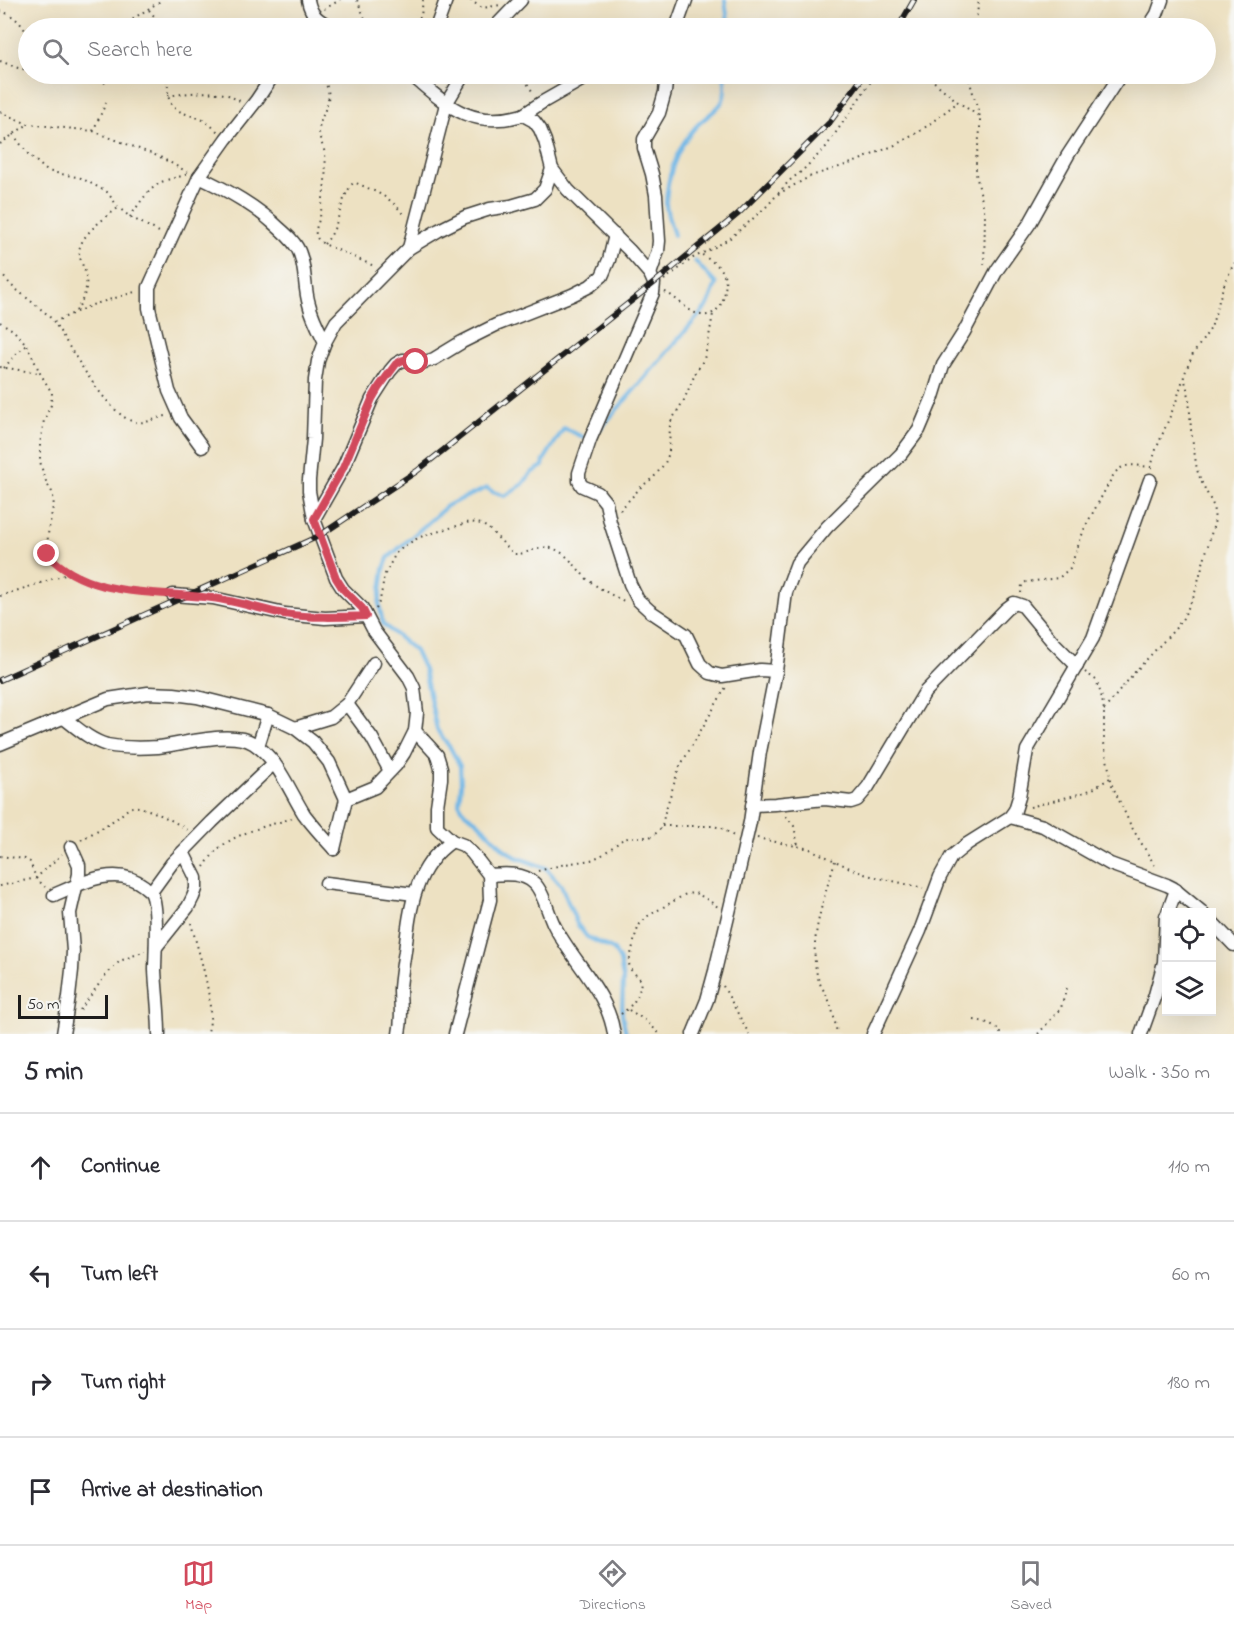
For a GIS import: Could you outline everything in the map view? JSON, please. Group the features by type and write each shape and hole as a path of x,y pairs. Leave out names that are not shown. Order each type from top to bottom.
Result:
{"street":[{"path":"308,0 314,16 317,18"},
{"path":"440,18 446,0"},
{"path":"503,18 521,0"},
{"path":"680,18 686,0"},
{"path":"1154,18 1162,0"},
{"path":"202,447 181,418 169,391 149,308 149,286 199,177 267,84"},
{"path":"424,84 446,104 478,118 511,118 523,115 574,84"},
{"path":"409,248 430,159 446,104 458,84"},
{"path":"650,274 659,241 656,195 644,148 644,139 659,113 666,84"},
{"path":"693,1034 707,1000 715,971 746,839 776,671 786,592 797,564 827,527 901,454 919,430 943,365 964,332 997,270 1030,223 1068,155 1114,84"},
{"path":"523,115 534,121 540,129 552,169 568,190 629,250 650,274 654,283 654,290 590,440 579,472 579,481 582,486 597,493 606,503 630,584 638,600 650,611 686,635 700,664 710,673 722,676 760,670 776,671"},
{"path":"346,799 375,787 400,759 415,731 417,713 414,688 408,676 374,631 362,608 343,589 336,578 314,519 309,492 318,361 336,322 409,248 465,217 535,199 545,189 552,169"},
{"path":"199,177 251,204 269,218 299,251 309,305 325,342"},
{"path":"314,519 343,468 372,399 396,364 403,360 425,362 434,359 496,325 590,286 602,276 615,236"},
{"path":"873,1034 920,931 934,891 951,857 1013,814 1019,797 1027,750 1093,638 1150,473"},
{"path":"173,595 213,598 285,614 325,618 366,616"},
{"path":"752,805 814,799 851,802 857,800 868,787 925,692 1014,603 1023,606 1052,641 1077,666"},
{"path":"295,728 331,717 348,704 374,663"},
{"path":"0,744 108,699 148,693 197,697 268,715 295,728 314,742 329,762 346,799 334,849 305,814 274,763 250,741 236,738 183,742 156,747 107,745 90,738 64,718"},
{"path":"348,704 372,738 390,771"},
{"path":"258,746 268,715"},
{"path":"415,731 437,755 441,768 437,827 452,841 463,845 472,853 489,875 490,900 454,1034"},
{"path":"151,891 172,863 196,838 274,763"},
{"path":"1013,814 1043,826 1110,864 1171,887 1197,908"},
{"path":"399,1034 402,1018 400,988 407,926 414,894 432,858 452,841"},
{"path":"63,1032 72,970 70,913 79,865 71,847"},
{"path":"156,947 188,907 196,889 196,878 183,852"},
{"path":"489,875 513,874 524,877 535,884 554,926 605,1005 612,1020 614,1034"},
{"path":"54,895 93,879 108,876 137,880 151,891 156,922 155,970 159,1034"},
{"path":"326,883 414,894"},
{"path":"1168,908 1171,887"},
{"path":"1216,926 1234,945"},
{"path":"1141,1034 1164,962"}],"path":[{"path":"135,18 162,0"},
{"path":"314,16 340,0"},
{"path":"357,0 365,18"},
{"path":"420,18 423,0"},
{"path":"470,0 482,8 505,5 511,9"},
{"path":"976,18 979,0"},
{"path":"148,10 155,18"},
{"path":"0,11 18,20"},
{"path":"0,61 18,68"},
{"path":"168,84 171,105 204,121 226,139"},
{"path":"325,84 328,95 319,131 325,153 321,216 315,236 324,244 385,271"},
{"path":"528,84 541,103"},
{"path":"654,290 693,258 739,231 768,205 826,147 869,84"},
{"path":"937,84 980,117"},
{"path":"970,84 980,117 976,167 985,214 984,269"},
{"path":"168,96 190,93 219,94 230,96 238,101 256,101"},
{"path":"776,195 811,176 865,159 895,145 919,132 958,102"},
{"path":"93,131 106,103"},
{"path":"0,112 28,124 93,131 160,157 190,173 163,181 153,188 130,217"},
{"path":"0,144 28,124"},
{"path":"13,134 28,154 47,171 81,178 107,192 130,217 154,228 171,240"},
{"path":"324,244 331,236 353,183 385,196 400,209 414,231"},
{"path":"76,311 87,288 79,253 82,243 92,229 119,207"},
{"path":"654,290 673,296 692,312 703,315 712,314 722,302 725,282 720,268 701,254"},
{"path":"1014,603 1021,593 1022,585 1026,582 1059,578 1070,568 1085,527 1118,469 1130,465 1150,473 1155,452 1193,354 1211,328 1234,263"},
{"path":"0,273 54,322 90,379 120,415 137,423 151,422 166,416 181,418"},
{"path":"54,322 76,311 149,286"},
{"path":"610,522 665,463 669,453 669,423 684,400 704,359 712,314"},
{"path":"0,322 13,330 27,345 52,393 40,444 40,461 54,501 47,554 54,561 94,584 173,595"},
{"path":"4,368 27,345"},
{"path":"0,367 40,373"},
{"path":"1104,710 1183,618 1194,596 1215,520 1214,506 1197,470 1189,396 1184,377"},
{"path":"366,616 376,609 385,574 396,553 406,544 420,537 470,522 488,528 514,554 546,547 557,550 574,563 589,580 625,601"},
{"path":"0,596 72,572"},
{"path":"1077,666 1096,680 1101,694 1104,710 1104,743 1112,785 1131,826 1171,887"},
{"path":"524,877 546,868 591,860 622,840 630,837 650,837 658,832 662,826 664,812 679,768 732,676"},
{"path":"1013,814 1093,789 1110,778"},
{"path":"776,804 794,826 798,846"},
{"path":"0,886 36,878 71,847 120,816 130,807 136,807 171,820 188,830 196,838"},
{"path":"196,878 216,851 228,842 249,832 305,814"},
{"path":"662,826 713,826 746,839 798,846 810,849 867,875 934,891"},
{"path":"0,856 25,859 30,862 36,878 54,895"},
{"path":"835,861 819,918 815,963 819,981 835,1017 837,1034"},
{"path":"612,1020 628,1009 640,991 641,980 630,969 629,963 636,933 640,924 648,916 686,894 695,893 718,907 726,919"},
{"path":"188,907 212,1018 207,1034"},
{"path":"63,1032 105,976 120,962 156,947"},
{"path":"715,971 749,1034"},
{"path":"1038,1034 1061,1008 1067,987"},
{"path":"628,1009 660,1034"},
{"path":"974,1020 995,1026 1000,1034"}],"waterway":[{"path":"725,0 727,18"},
{"path":"674,235 666,203 668,184 674,164 687,138 722,102 725,84"},
{"path":"601,428 708,305 716,284 695,261"},
{"path":"587,439 564,428 544,460 543,466 531,473 523,484 505,496 487,488 448,505 388,558 379,603 383,624 415,651 424,670 437,730 460,766 459,803 465,813 477,821 504,849 516,857 546,868 561,885 577,924 587,937 614,950 620,961 623,978 622,1014 626,1034"}],"railway":[{"path":"904,18 914,0"},
{"path":"0,680 319,536 417,471 738,214 830,122 858,84"}],"route":[{"path":"47,554 54,561 94,584 142,592 213,598 285,614 325,618 366,616 362,608 343,589 336,578 314,519 343,468 379,387 396,364 403,360 416,362"}]}
